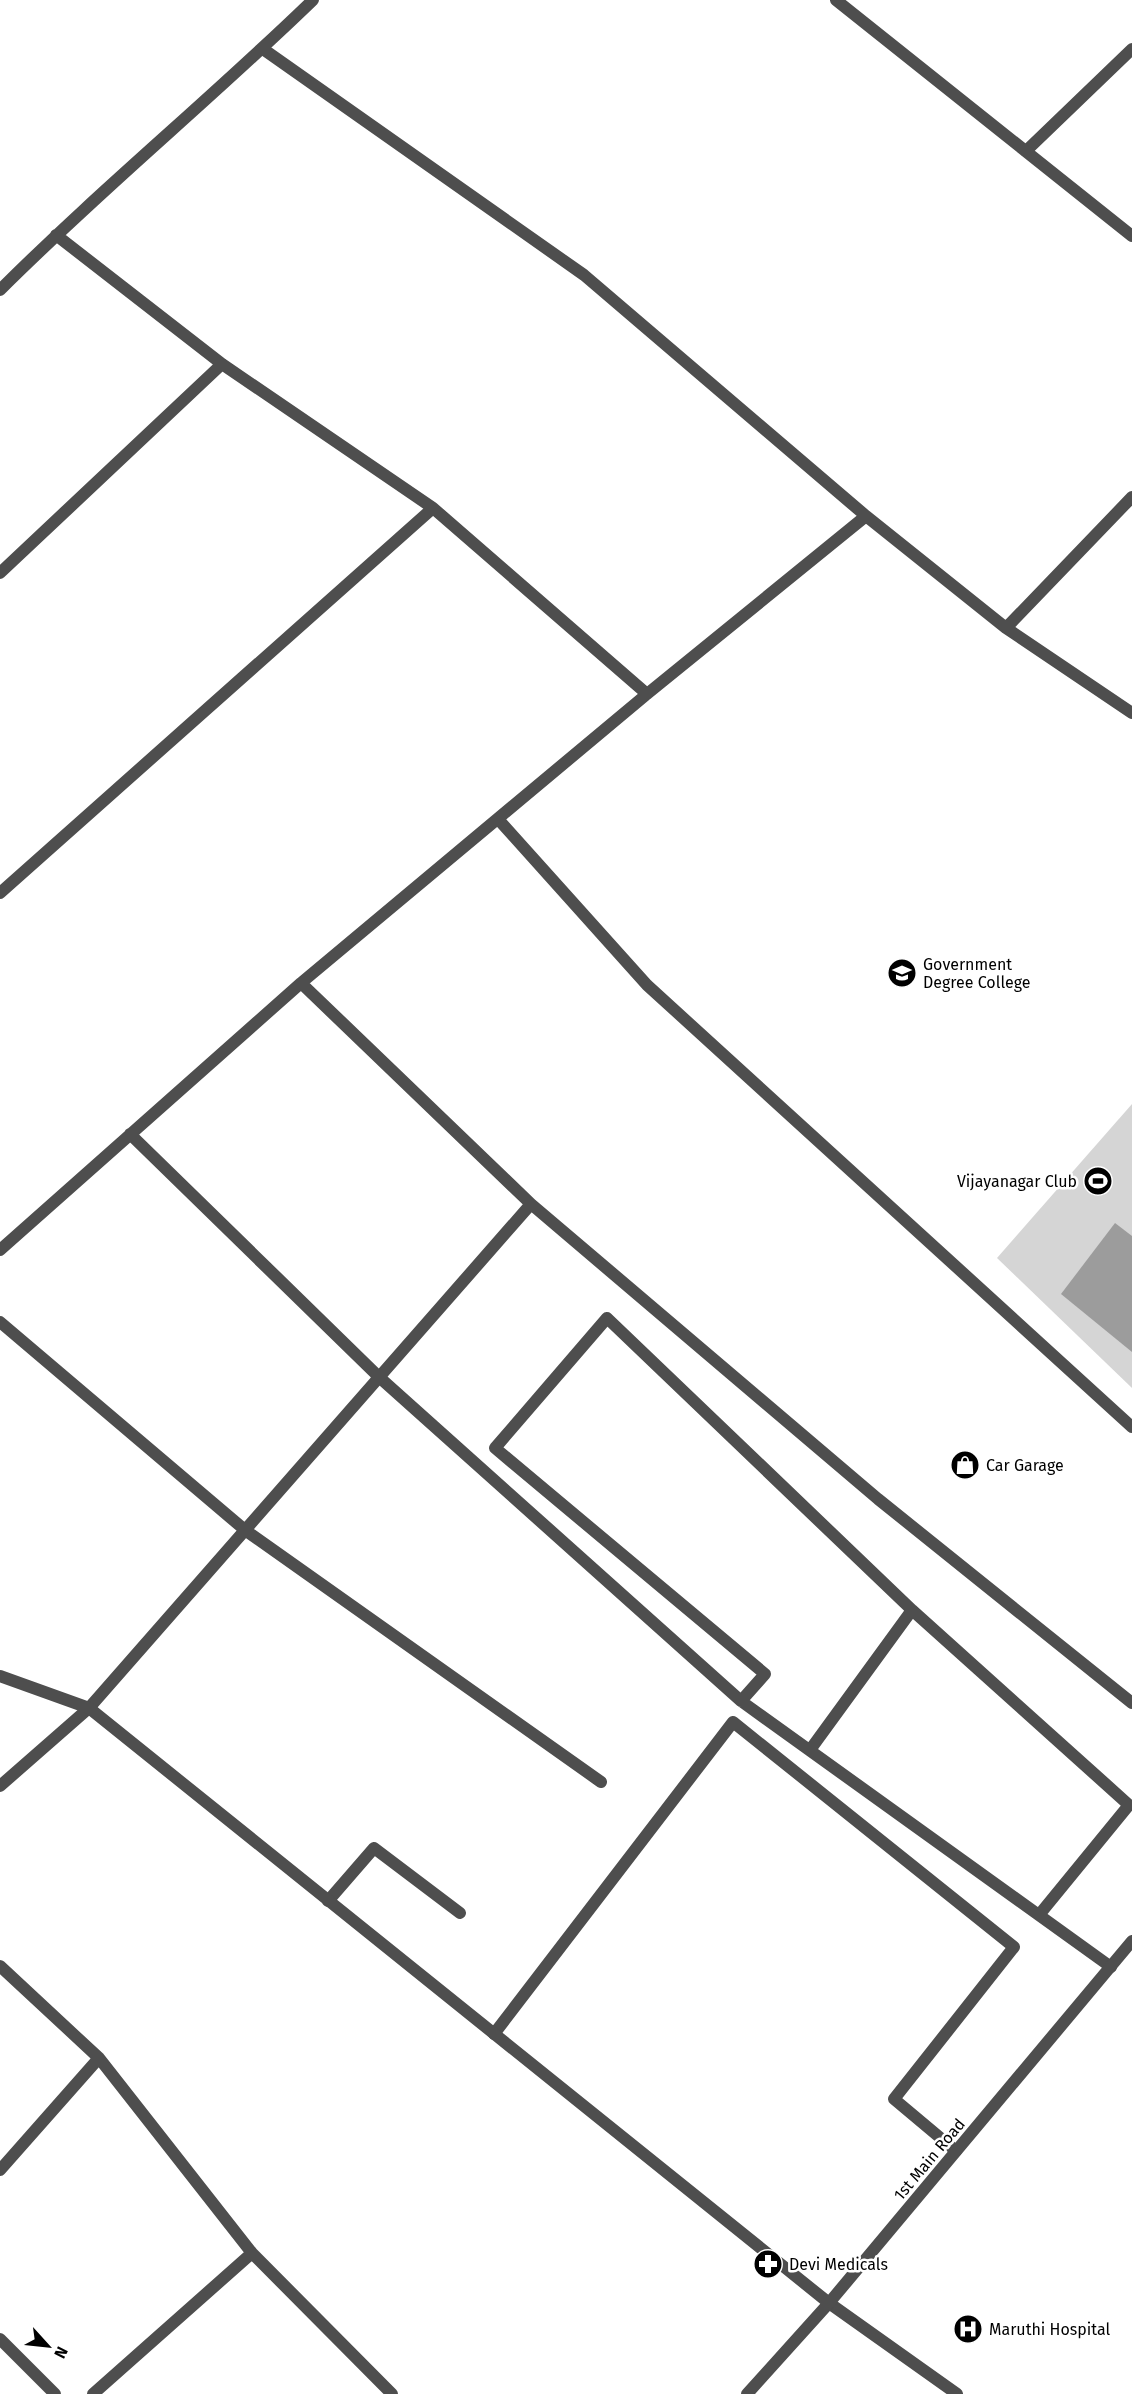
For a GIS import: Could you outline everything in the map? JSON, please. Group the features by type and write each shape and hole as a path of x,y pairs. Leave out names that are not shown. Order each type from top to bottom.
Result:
{"street":[{"path":"0,290 56,235 263,49 313,0"},
{"path":"836,0 1132,236"},
{"path":"263,49 584,275 866,516 1006,628 1132,713"},
{"path":"1026,151 1132,49"},
{"path":"56,235 222,364 433,508 647,694"},
{"path":"0,573 222,364"},
{"path":"1006,628 1132,497"},
{"path":"0,893 433,508"},
{"path":"0,1250 301,983 647,694 866,516"},
{"path":"498,819 647,985 1132,1426"},
{"path":"301,983 531,1204 878,1499 1132,1703"},
{"path":"130,1134 379,1377 741,1701 1111,1967"},
{"path":"0,1786 89,1708 531,1204"},
{"path":"741,1701 765,1674 495,1448 607,1318 912,1610 1129,1805 1040,1915"},
{"path":"0,1322 245,1530 601,1782"},
{"path":"810,1750 912,1610"},
{"path":"0,1676 89,1708 829,2303 957,2394"},
{"path":"494,2034 733,1722 1014,1947 894,2099 956,2151"},
{"path":"328,1901 374,1848 460,1913"},
{"name":"1st Main Road","path":"747,2394 829,2303 1132,1941"},
{"path":"0,1966 99,2058 252,2253 392,2394"},
{"path":"0,2170 99,2058"},
{"path":"93,2394 252,2253"},
{"path":"0,2339 55,2394"}],"shaded area":[{"name":"Vijayanagar Club","path":"1132,1104 1132,1388 997,1258"},
{"path":"1115,1223 1132,1236 1132,1352 1061,1294"}],"place":[{"name":"Government Degree College","path":"902,973"},
{"name":"Vijayanagar Club","path":"1098,1181"},
{"name":"Car Garage","path":"965,1465"},
{"name":"Devi Medicals","path":"768,2264"},
{"name":"Maruthi Hospital","path":"968,2329"}]}
